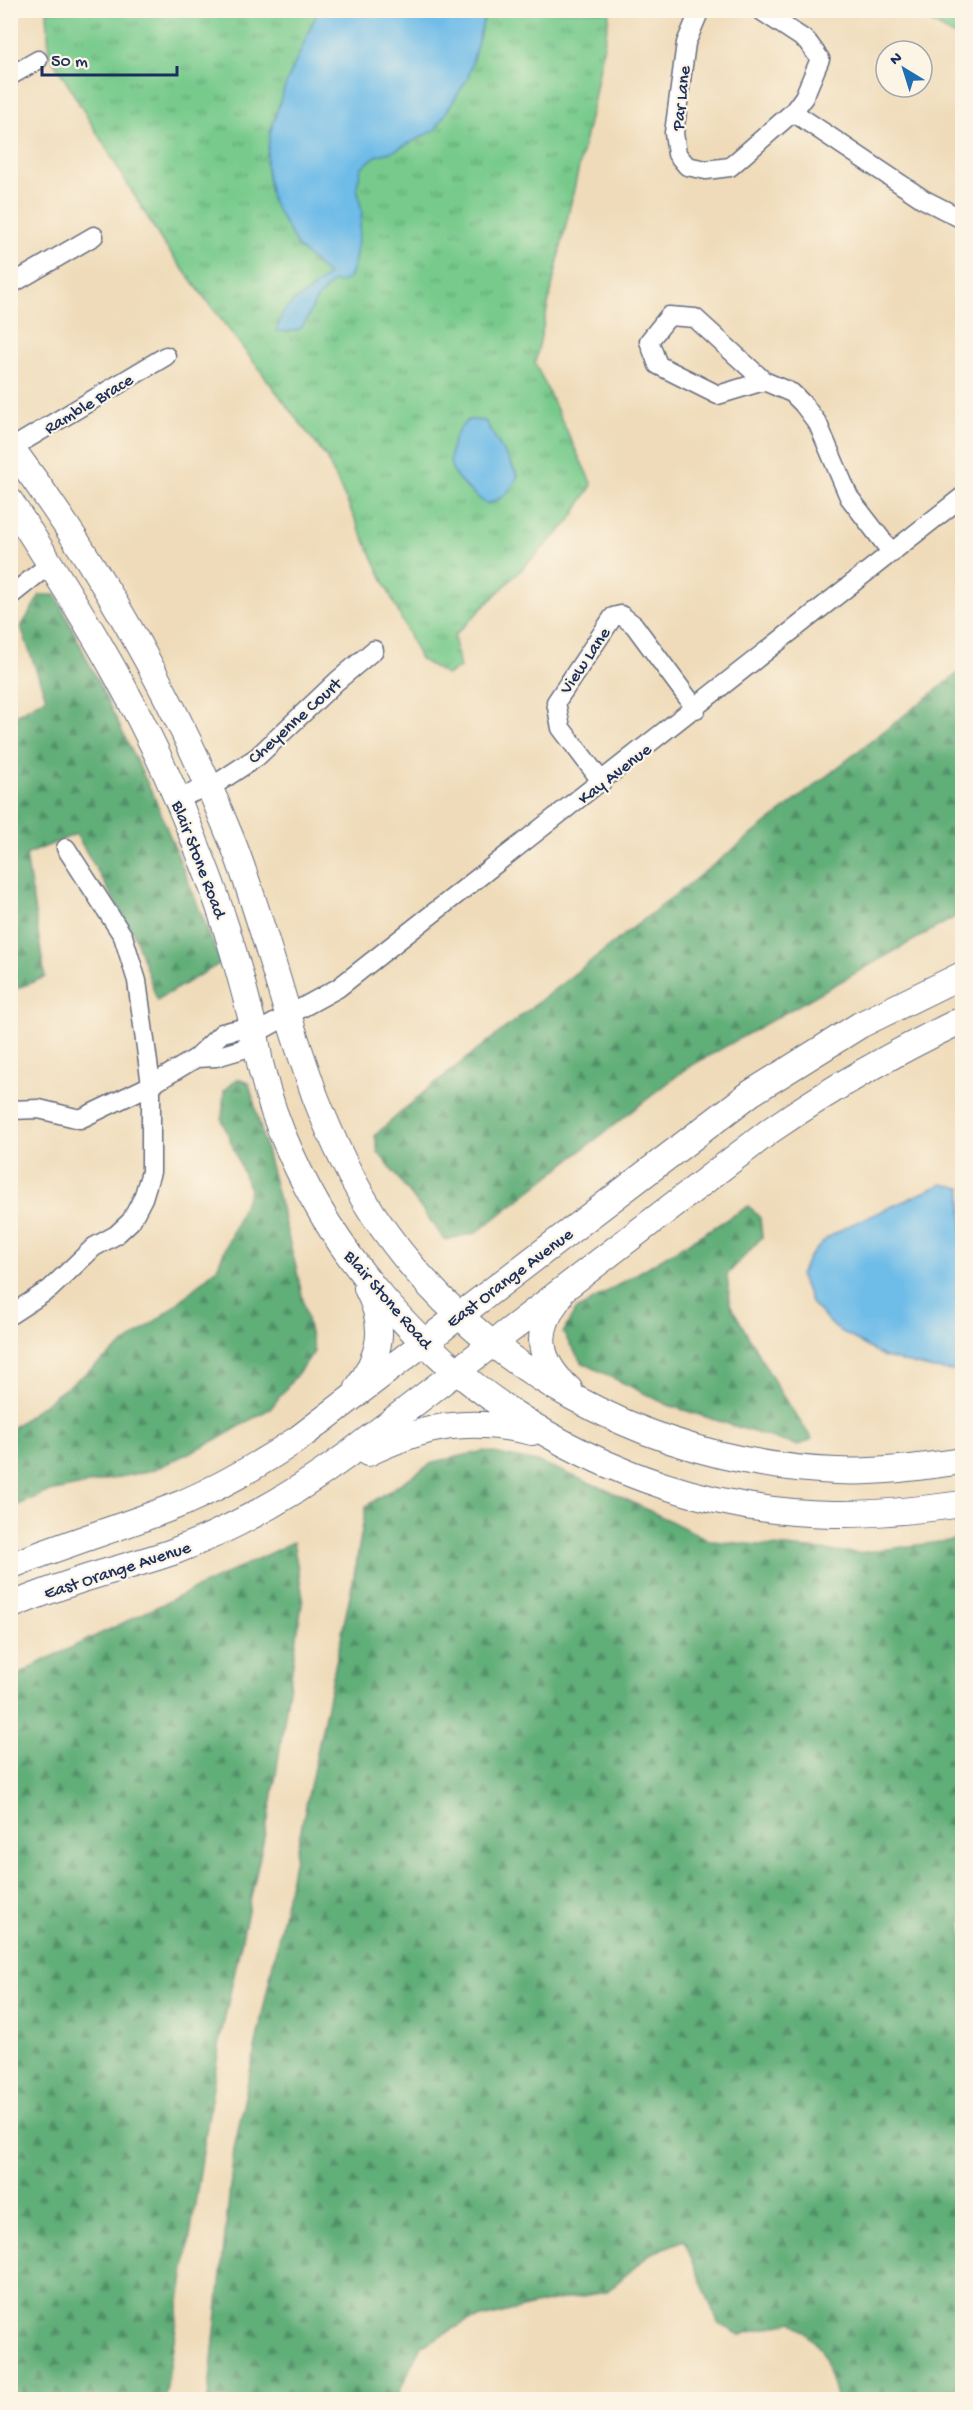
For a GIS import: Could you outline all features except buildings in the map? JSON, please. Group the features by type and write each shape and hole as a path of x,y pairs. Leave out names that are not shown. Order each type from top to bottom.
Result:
{"main road":[{"name":"Blair Stone Road","path":"11,448 72,534 110,593 152,670 209,787 256,907 288,1016 315,1096 355,1185 396,1247 458,1316 538,1377 590,1407 678,1444 772,1466 838,1471 869,1471 963,1461"},
{"name":"Blair Stone Road","path":"10,501 124,688 177,799 223,919 255,1033 259,1062 291,1155 322,1214 352,1259 385,1300 456,1372 495,1402 550,1436 640,1478 701,1496 754,1507 818,1514 864,1514 963,1504"},
{"name":"East Orange Avenue","path":"10,1566 154,1514 216,1488 290,1444 751,1093 860,1025 963,975"},
{"name":"East Orange Avenue","path":"10,1606 53,1589 172,1552 202,1540 260,1513 314,1480 718,1169 807,1105 873,1065 963,1020"},
{"path":"352,1259 371,1295 380,1323 380,1339 375,1355 352,1397"},
{"path":"568,1286 551,1308 544,1323 541,1338 543,1355 565,1385 590,1407"},
{"path":"314,1480 409,1434 446,1425 496,1425 550,1436"}],"street":[{"name":"Par Lane","path":"700,10 686,43 674,134 677,154 687,166 706,170 730,167 793,112 804,97 820,58 807,41 760,10"},
{"path":"10,76 38,60"},
{"path":"793,112 924,199 963,219"},
{"path":"10,285 94,236"},
{"path":"764,381 718,395 658,365 649,341 669,316 695,318 764,381 792,393 818,424 849,497 892,553"},
{"name":"Ramble Brace","path":"11,448 166,356"},
{"name":"Kay Avenue","path":"151,1085 196,1058 216,1057 243,1049 255,1033 338,988 963,497"},
{"path":"10,596 50,564"},
{"name":"View Lane","path":"602,782 561,729 556,702 613,617 621,615 634,625 696,709"},
{"name":"Cheyenne Court","path":"177,799 209,787 257,757 337,681 374,650"},
{"path":"10,1315 50,1289 94,1247 116,1235 131,1221 143,1198 151,1172 151,1085 137,981 123,936 66,848"},
{"path":"10,1110 39,1109 80,1119 151,1085"}],"green space":[{"path":"47,11 610,11 593,104 535,363 592,485 569,522 454,636 460,668 446,675 420,659 326,457 163,243 49,53"},
{"path":"912,11 962,11 962,40"},
{"path":"40,595 56,595 155,799 221,963 157,1000 134,934 76,834 26,855 45,977 11,991 10,718 46,698 21,627"},
{"path":"962,670 962,913 687,1068 476,1233 445,1240 378,1152 375,1135 430,1087"},
{"path":"237,1079 249,1083 296,1267 314,1352 271,1408 218,1439 153,1470 45,1493 11,1508 11,1429 170,1310 217,1268 250,1190 222,1120 224,1091"},
{"path":"749,1206 760,1218 762,1237 727,1275 730,1304 782,1395 812,1439 798,1446 668,1405 581,1362 563,1333 575,1311"},
{"path":"484,1451 542,1463 609,1491 711,1541 858,1553 962,1539 962,2399 837,2399 821,2348 793,2321 740,2335 718,2323 684,2240 650,2254 606,2292 547,2302 466,2322 420,2347 398,2399 208,2399 234,2149 354,1576 366,1506 434,1462"},
{"path":"293,1542 303,1597 272,1801 221,2035 165,2399 11,2399 11,1680 41,1662"}],"water":[{"path":"318,11 486,11 468,78 435,130 396,150 376,156 361,168 357,186 362,213 355,260 349,279 337,283 334,281 317,299 305,322 298,329 286,332 276,331 283,313 294,301 328,275 298,247 271,199 266,164 270,133 284,89"},
{"path":"468,420 485,421 518,476 506,494 486,504 461,482 451,466 452,445"},
{"path":"942,1184 962,1188 962,1372 933,1369 884,1357 834,1327 812,1304 800,1275 809,1257 827,1238 848,1226"}]}
